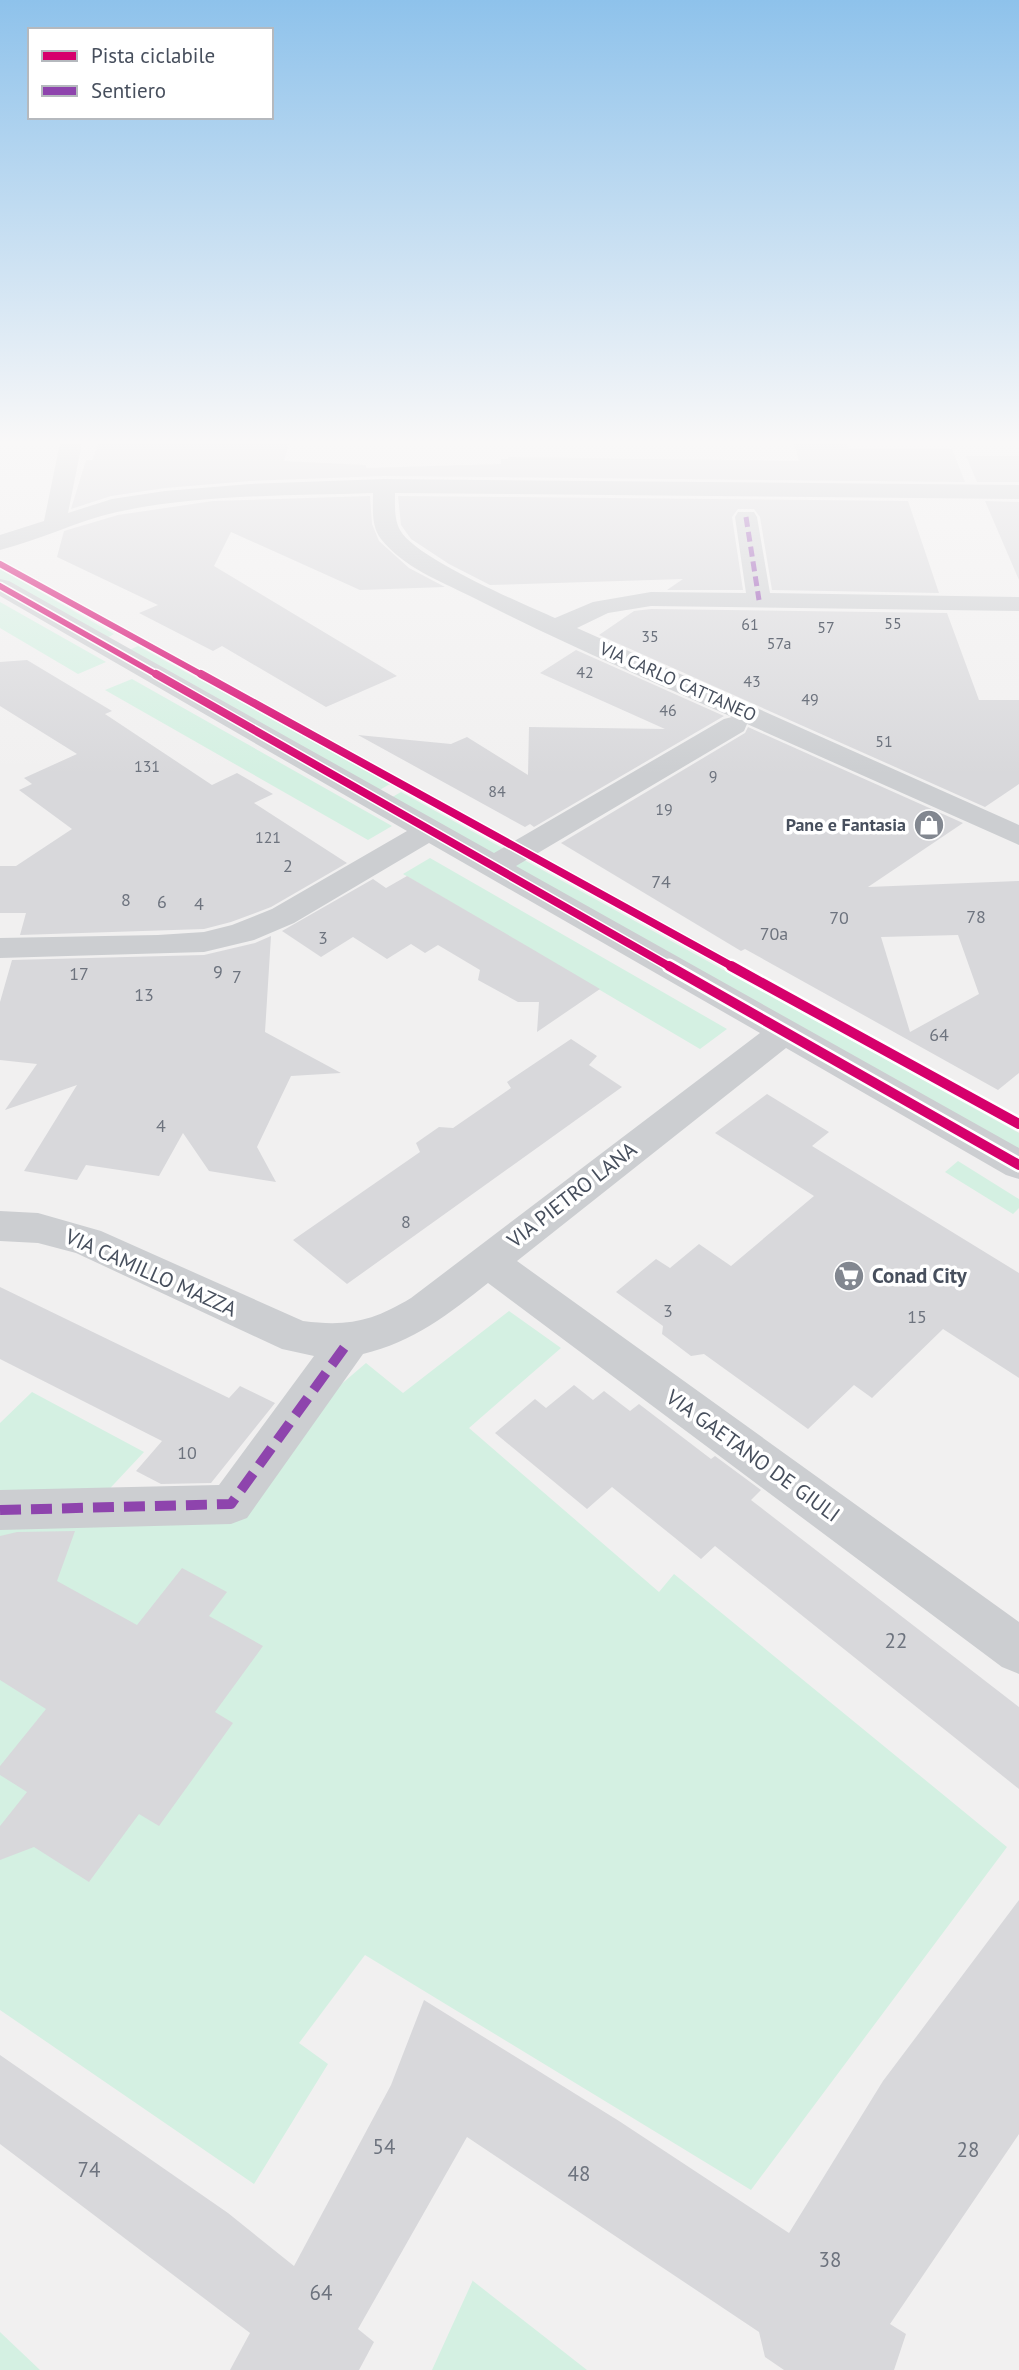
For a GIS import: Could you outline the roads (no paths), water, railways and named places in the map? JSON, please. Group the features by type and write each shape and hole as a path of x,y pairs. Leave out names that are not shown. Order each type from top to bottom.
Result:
{"street":[{"name":"VIA CARLO CATTANEO","path":"410,554 457,581 555,628 1019,836"},
{"path":"752,554 759,600"},
{"path":"0,586 1019,1165"},
{"path":"555,628 589,611 635,600 1019,604"},
{"path":"494,866 734,725"},
{"path":"0,948 192,943 242,933 283,916 430,830"},
{"name":"VIA PIETRO LANA","path":"298,1337 325,1342 349,1341 377,1337 400,1326 786,1031"},
{"name":"VIA CAMILLO MAZZA","path":"0,1226 38,1228 87,1241 298,1337"},
{"name":"VIA GAETANO DE GIULI","path":"488,1261 1019,1651"},
{"path":"0,1510 231,1504 349,1341"}],"place":[{"name":"Pane e Fantasia","path":"929,825"},
{"name":"Conad City","path":"849,1276"}]}
